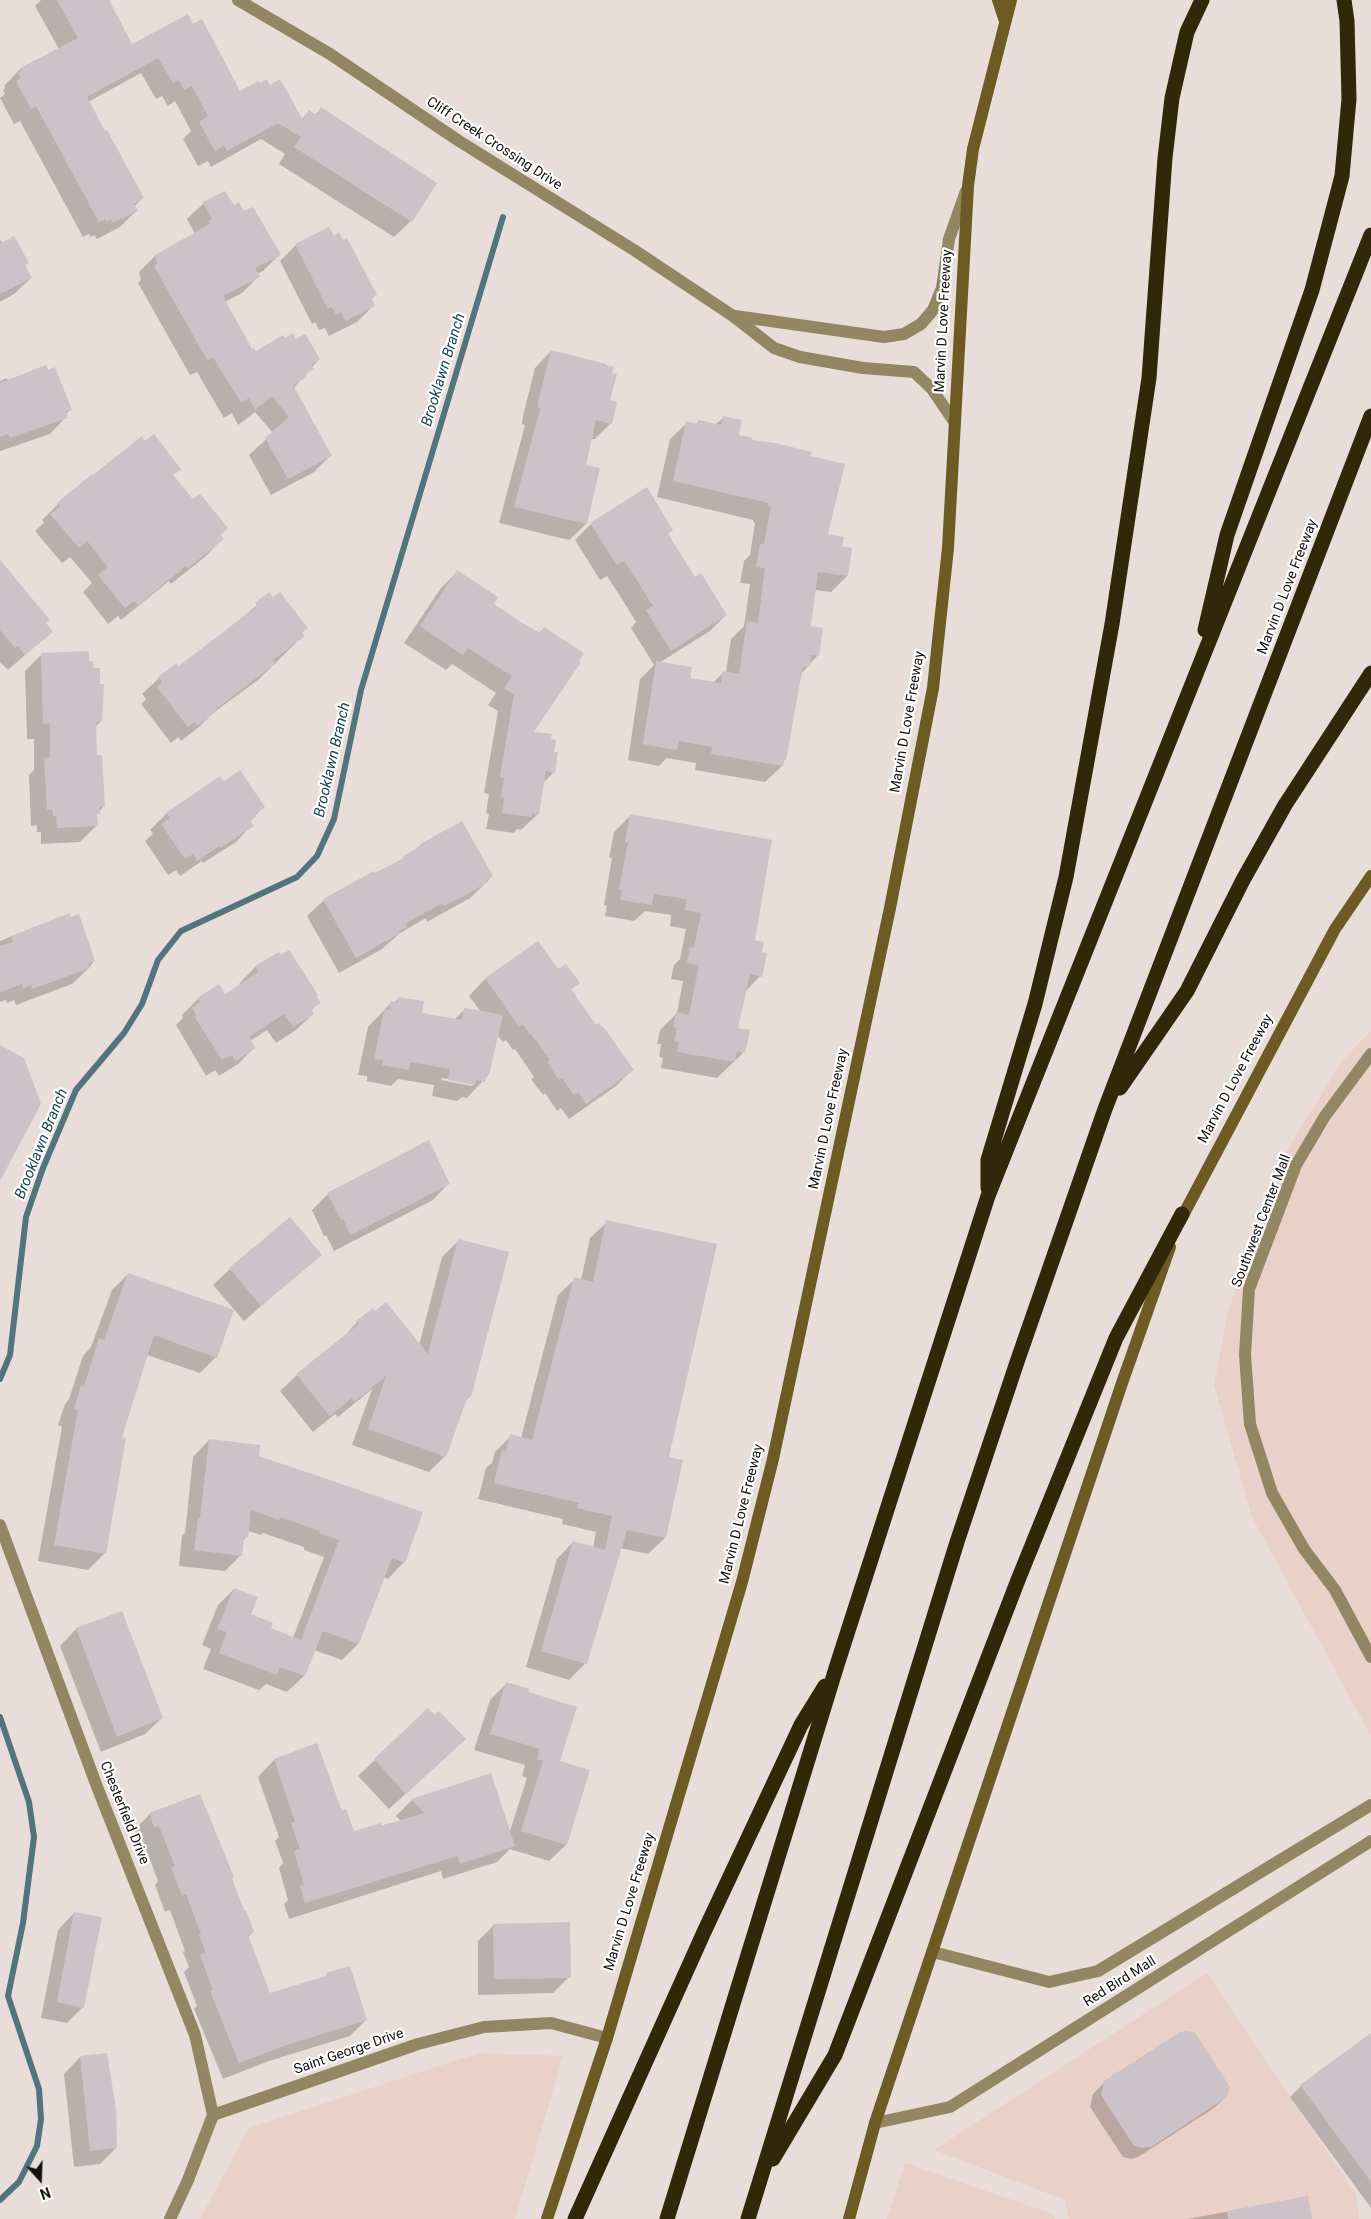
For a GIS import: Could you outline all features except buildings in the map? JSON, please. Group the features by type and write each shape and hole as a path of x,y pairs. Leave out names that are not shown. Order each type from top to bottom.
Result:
{"highway":[{"path":"988,1196 988,1160 1035,1004 1066,876 1112,624 1148,378 1165,158 1172,98 1187,32 1202,0"},
{"path":"1194,678 1227,535 1312,290 1342,176 1349,99 1347,21 1344,0"},
{"path":"667,2219 837,1665 988,1196 1371,236"},
{"name":"Marvin D Love Freeway","path":"748,2219 957,1542 1017,1362 1105,1109 1371,416"},
{"path":"1105,1109 1187,991 1243,880 1285,805 1371,673"},
{"path":"760,2180 835,2055 1018,1580 1116,1338 1182,1214"},
{"path":"575,2219 704,1932 801,1725 837,1665"}],"main road":[{"path":"998,0 1005,21"},
{"name":"Marvin D Love Freeway","path":"546,2219 607,2038 742,1582 775,1450 890,908 933,688 948,548 968,186 973,149 1011,0"},
{"name":"Marvin D Love Freeway","path":"849,2219 876,2123 1122,1383 1182,1214 1335,928 1371,876"}],"street":[{"name":"Cliff Creek Crossing Drive","path":"238,0 330,54 459,141 634,250 733,316 774,348 800,357 863,368 914,372 932,389 955,423"},
{"name":"Cliff Creek Crossing Drive","path":"733,316 884,337 904,334 921,324 933,310 942,288 949,239 968,186"},
{"name":"Southwest Center Mall","path":"1371,1054 1325,1116 1296,1165 1249,1289 1245,1354 1250,1424 1272,1493 1304,1549 1335,1590 1371,1657"},
{"name":"Chesterfield Drive","path":"0,1525 96,1784 195,2035 213,2115"},
{"name":"Red Bird Mall","path":"933,1952 1049,1982 1098,1971 1371,1805"},
{"name":"Red Bird Mall","path":"876,2123 950,2107 1371,1842"},
{"name":"Saint George Drive","path":"213,2115 418,2044 484,2027 551,2023 607,2038"},
{"path":"170,2219 188,2180 213,2115"}],"shaded area":[{"path":"1371,1031 1371,1736 1252,1517 1214,1385 1228,1313 1274,1171 1342,1061"},
{"path":"1207,1973 1356,2194 1359,2219 1069,2219 1065,2200 934,2150"},
{"path":"479,2053 563,2056 515,2219 200,2219 249,2128"},
{"path":"905,2163 1053,2214 1054,2219 887,2219"}],"waterway":[{"name":"Brooklawn Branch","path":"0,1379 10,1355 26,1217 43,1168 76,1090 124,1033 142,1004 158,960 181,931 297,877 317,856 334,819 361,690 503,217"},
{"name":"Brooklawn Branch","path":"0,1717 29,1802 34,1837 23,1923 8,1996 39,2089 41,2119 37,2146 19,2182 0,2200"}]}
